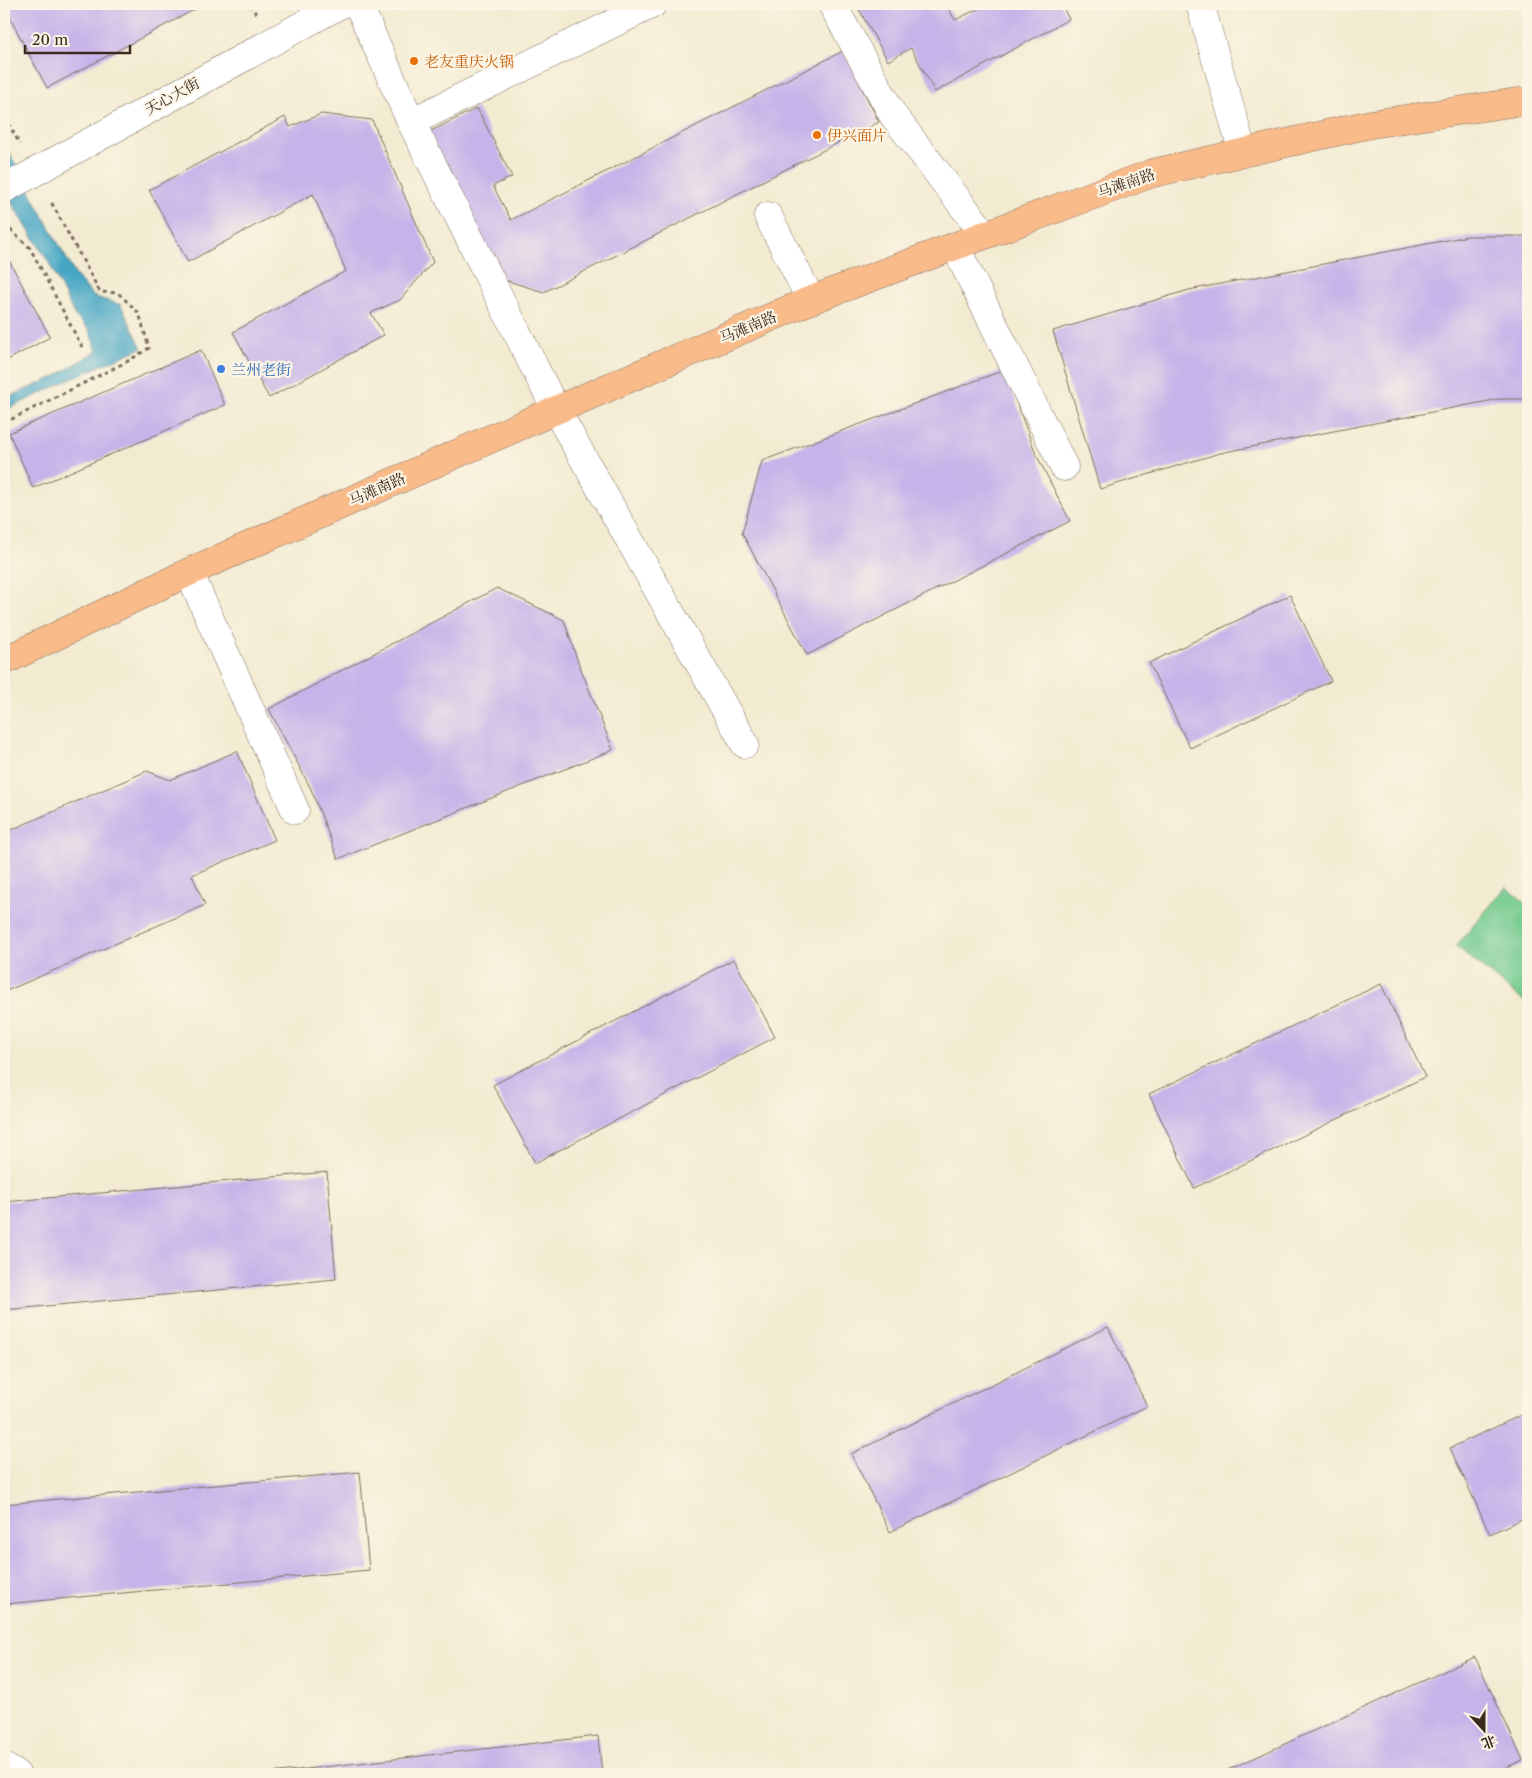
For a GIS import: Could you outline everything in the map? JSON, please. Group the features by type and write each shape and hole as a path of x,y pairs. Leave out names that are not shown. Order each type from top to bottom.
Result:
{"main road":[{"name":"马滩南路","path":"4,661 189,572 811,300 1153,173 1372,124 1517,102 1528,102"}],"street":[{"name":"天心大街","path":"21,180 341,4"},
{"path":"358,4 411,122 556,410 745,744"},
{"path":"411,122 653,4"},
{"path":"832,4 893,115 985,235"},
{"path":"1200,4 1243,153"},
{"path":"768,216 811,300"},
{"path":"956,246 1064,467"},
{"path":"189,572 295,810"},
{"path":"4,1767 16,1774"}],"path":[{"path":"4,423 130,360 150,348 139,313 118,293 100,292 21,180"},
{"path":"4,224 30,248 82,347"}],"green space":[{"path":"1506,887 1528,905 1528,1005 1456,946"}],"water":[{"path":"4,143 75,274 93,296 121,305 142,348 77,376 4,411 4,399 54,377 97,351 89,330 75,316 48,261 4,191"}],"building":[{"path":"4,4 205,4 47,88"},
{"path":"856,4 952,4 947,6 955,20 988,4 1061,4 1069,19 935,92 911,48 888,61"},
{"path":"843,51 879,122 544,292 504,280 429,132 477,108 512,177 493,186 511,220"},
{"path":"321,114 372,120 433,262 400,300 371,313 384,335 269,398 233,332 346,271 313,194 188,262 149,190 285,117 290,127"},
{"path":"1468,236 1528,236 1528,399 1499,399 1220,453 1100,489 1053,331 1189,290"},
{"path":"4,251 50,337 4,362"},
{"path":"201,350 225,405 33,488 9,433"},
{"path":"1004,370 1036,454 1070,521 807,655 742,533 762,461"},
{"path":"497,588 564,620 577,659 613,750 338,859 311,789 269,709"},
{"path":"1290,595 1331,681 1190,748 1149,663"},
{"path":"237,751 275,840 192,875 205,905 4,992 4,833 147,771 170,780"},
{"path":"734,959 775,1037 535,1163 493,1085"},
{"path":"1381,984 1425,1077 1194,1188 1149,1094"},
{"path":"327,1172 336,1279 4,1310 4,1202"},
{"path":"1108,1327 1147,1406 890,1532 851,1454"},
{"path":"1528,1412 1528,1516 1490,1534 1450,1448"},
{"path":"360,1472 369,1570 5,1604 4,1504"},
{"path":"1475,1657 1523,1760 1491,1774 1219,1774"},
{"path":"598,1736 602,1774 270,1774 270,1773"}],"place":[{"name":"老友重庆火锅","path":"414,61"},
{"name":"伊兴面片","path":"817,135"},
{"name":"兰州老街","path":"221,369"}]}
